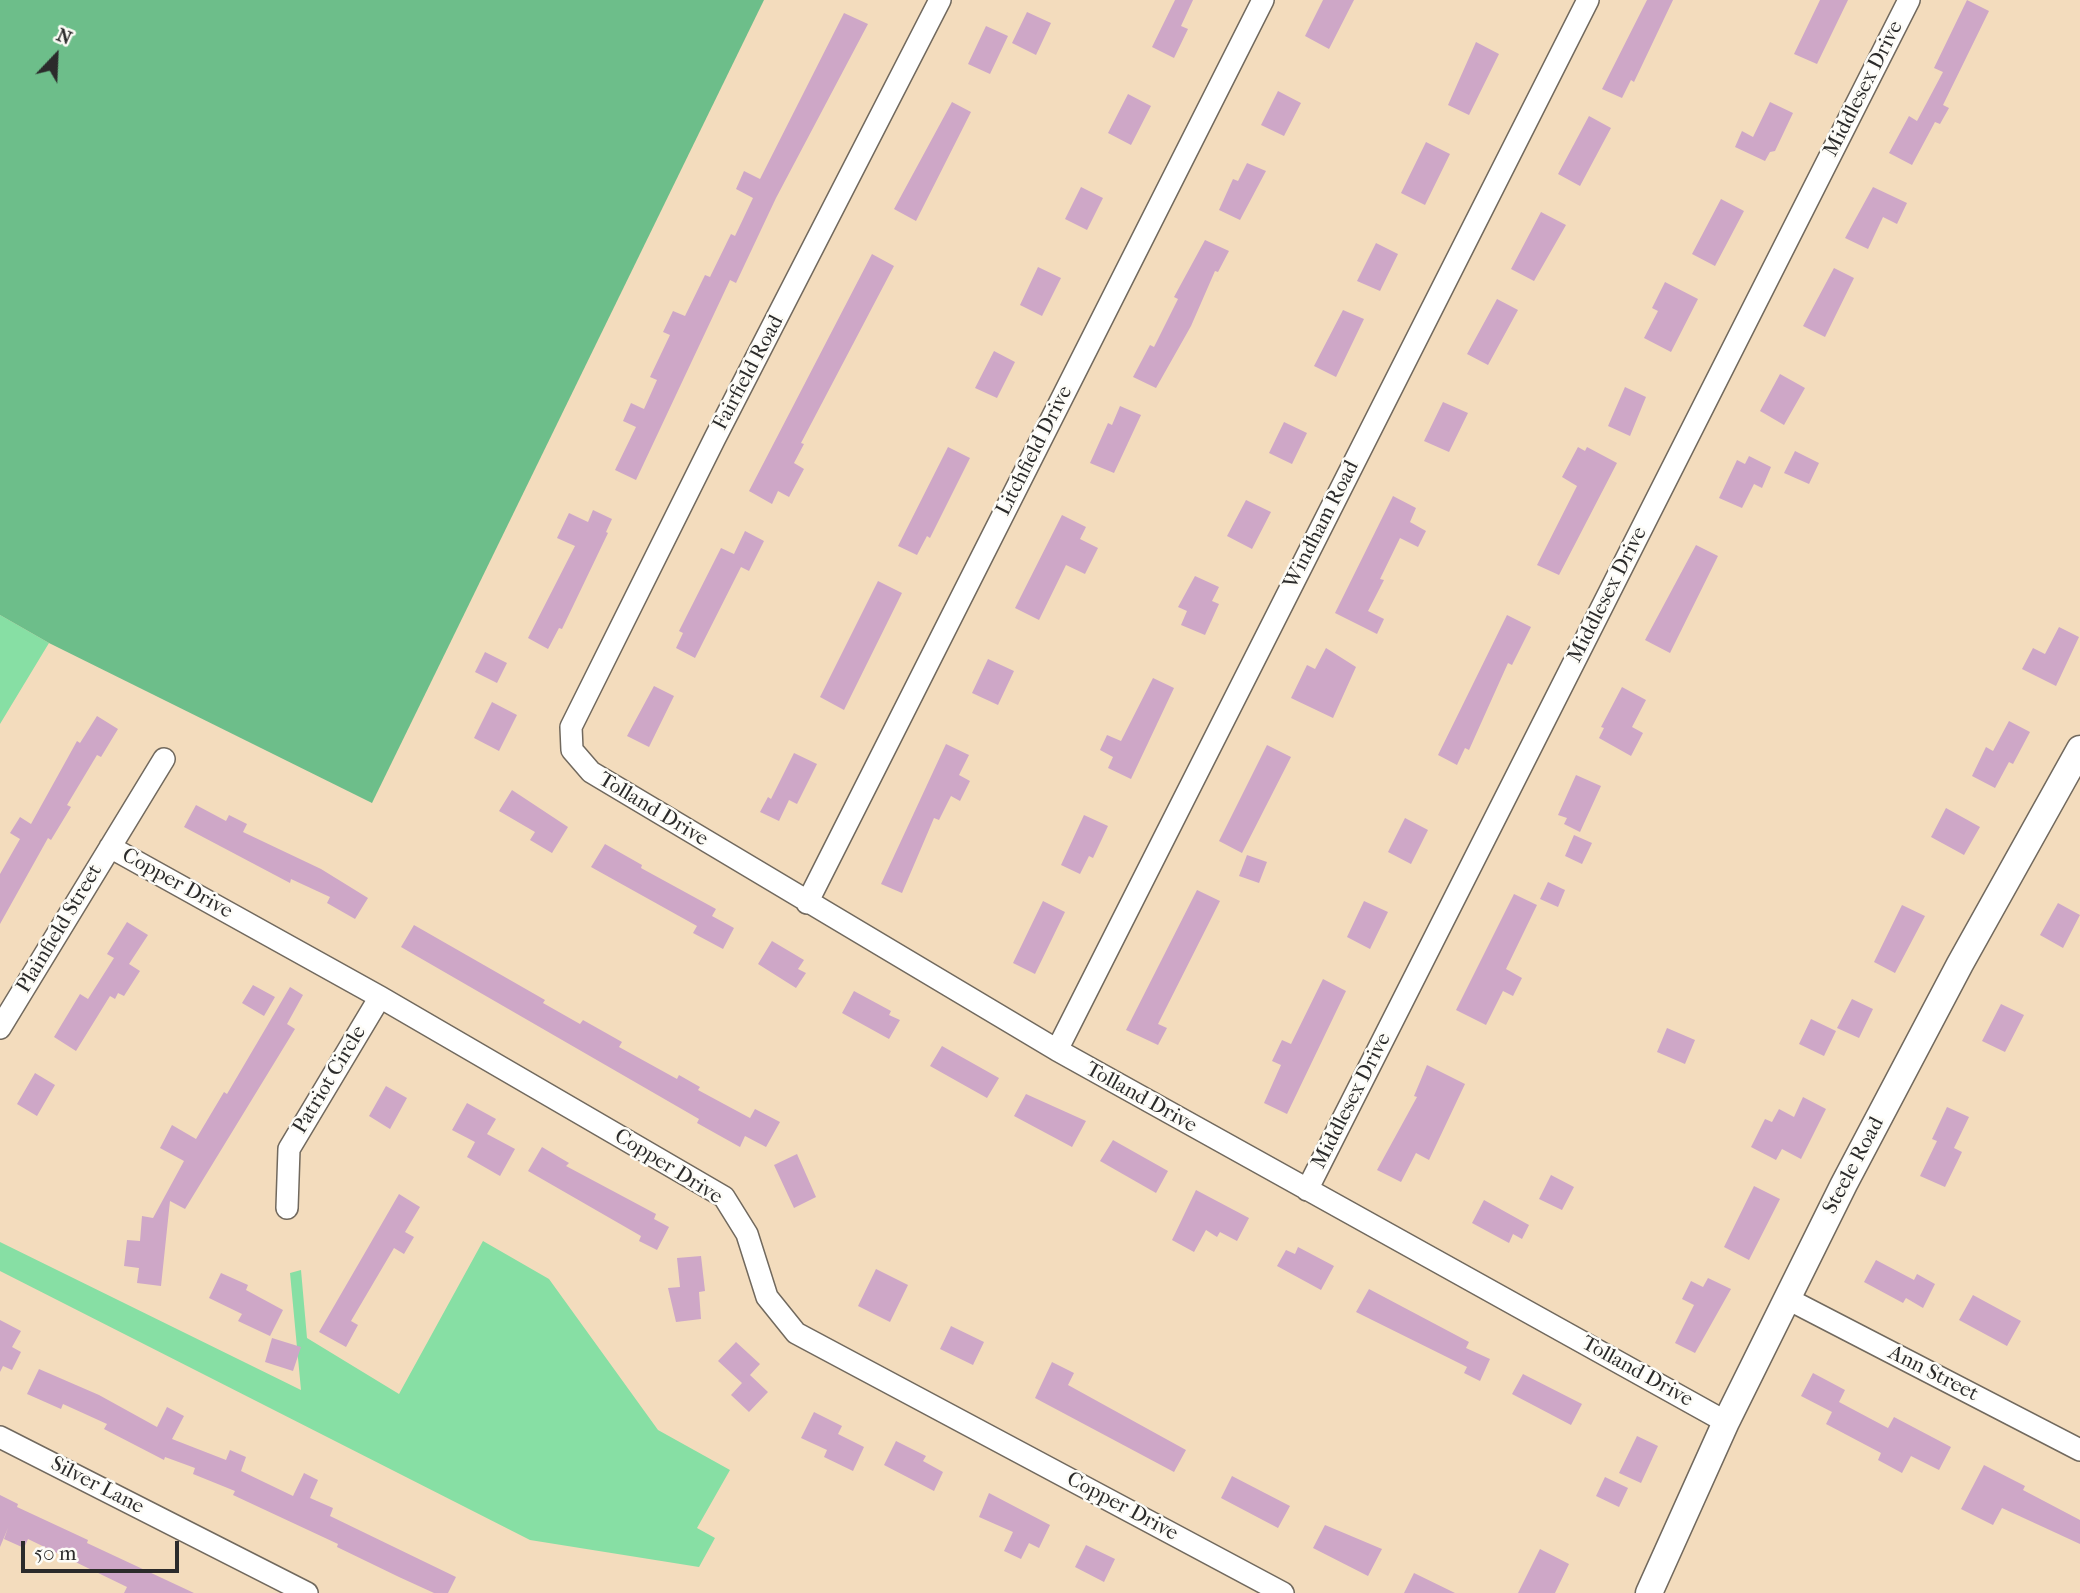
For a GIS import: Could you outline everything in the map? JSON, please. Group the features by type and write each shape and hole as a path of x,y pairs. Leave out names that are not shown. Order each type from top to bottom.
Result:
{"street":[{"name":"Fairfield Road","path":"572,750 571,727 715,438 940,0"},
{"name":"Litchfield Drive","path":"807,902 1263,0"},
{"name":"Windham Road","path":"1057,1050 1588,0"},
{"name":"Middlesex Drive","path":"1307,1190 1909,0"},
{"name":"Tolland Drive","path":"572,750 591,772 1057,1050 1726,1422"},
{"name":"Steele Road","path":"1649,1593 1726,1422 1786,1298 1960,964 2080,750"},
{"name":"Plainfield Street","path":"0,1028 164,758"},
{"name":"Copper Drive","path":"110,847 380,997 724,1197 747,1234 767,1297 796,1334 1283,1593"},
{"name":"Patriot Circle","path":"287,1208 289,1149 380,997"},
{"name":"Ann Street","path":"1786,1298 2080,1450"},
{"name":"Silver Lane","path":"0,1437 307,1593"}],"green space":[{"path":"0,0 764,0 372,803 49,643 0,615"},
{"path":"0,615 49,643 0,724"},
{"path":"483,1241 549,1279 658,1430 730,1470 697,1528 715,1538 699,1567 530,1540 0,1271 0,1242 301,1390 290,1273 301,1270 307,1338 399,1394"}],"building":[{"path":"1175,0 1193,0 1181,26 1188,29 1174,58 1152,47"},
{"path":"1323,0 1354,0 1329,49 1305,36"},
{"path":"1647,0 1673,0 1634,82 1631,80 1622,98 1602,89"},
{"path":"1820,0 1848,0 1817,64 1794,54"},
{"path":"1967,0 1989,11 1943,105 1949,108 1940,124 1935,122 1912,165 1889,153 1909,116 1917,121 1943,72 1934,68"},
{"path":"1027,12 1051,23 1036,55 1012,43"},
{"path":"844,13 868,24 776,198 736,283 730,280 636,480 615,470 636,427 623,421 631,403 644,409 657,380 650,377 670,335 663,332 673,311 685,316 705,275 710,277 731,234 735,236 753,198 736,189 744,171 760,179"},
{"path":"986,26 1008,36 990,74 968,64"},
{"path":"1476,42 1499,54 1469,115 1448,105"},
{"path":"1278,91 1301,103 1284,136 1261,125"},
{"path":"1128,94 1151,106 1131,145 1108,133"},
{"path":"952,102 971,112 916,221 894,209"},
{"path":"1770,102 1793,113 1775,151 1770,152 1765,161 1735,147 1742,131 1753,137"},
{"path":"1589,116 1611,128 1580,186 1558,174"},
{"path":"1426,142 1450,154 1425,205 1401,193"},
{"path":"1247,163 1266,171 1240,220 1219,210 1233,179 1238,181"},
{"path":"1081,187 1103,198 1087,230 1065,219"},
{"path":"1873,187 1907,203 1897,224 1883,217 1868,249 1845,238"},
{"path":"1721,199 1744,211 1715,266 1692,254"},
{"path":"1541,212 1566,225 1534,281 1511,269"},
{"path":"1205,240 1229,251 1218,272 1215,271 1191,326 1156,388 1133,377 1150,345 1154,347 1178,299 1174,297"},
{"path":"1376,243 1398,254 1380,291 1357,281"},
{"path":"872,254 894,266 801,443 804,444 794,463 804,469 789,497 778,491 772,504 749,491"},
{"path":"1038,267 1061,278 1042,316 1020,305"},
{"path":"1834,268 1854,278 1825,337 1803,326"},
{"path":"1665,282 1698,299 1671,352 1644,338 1658,311 1652,308"},
{"path":"1497,299 1518,310 1488,365 1467,354"},
{"path":"1343,310 1364,319 1336,377 1314,366"},
{"path":"994,351 1015,362 997,398 975,388"},
{"path":"1780,374 1805,388 1784,425 1760,411"},
{"path":"1625,387 1646,397 1630,436 1608,426"},
{"path":"1443,402 1468,413 1449,452 1424,441"},
{"path":"1120,406 1141,415 1114,473 1090,463 1108,423 1112,425"},
{"path":"1284,422 1307,433 1292,464 1269,453"},
{"path":"948,447 970,458 930,538 927,536 917,555 898,546"},
{"path":"1578,447 1585,451 1587,447 1617,463 1559,575 1537,565 1577,486 1562,477"},
{"path":"1795,451 1819,463 1809,484 1784,473"},
{"path":"1749,456 1771,467 1762,488 1754,484 1742,508 1719,498 1737,460 1745,464"},
{"path":"1393,496 1416,508 1410,522 1426,531 1418,547 1400,538 1380,579 1384,580 1368,611 1384,619 1377,634 1335,613"},
{"path":"1246,500 1271,512 1252,549 1227,536"},
{"path":"593,510 612,519 606,532 608,533 562,629 559,628 548,649 528,638 575,546 557,538 569,513 588,522"},
{"path":"1062,515 1086,527 1080,539 1098,548 1085,574 1066,565 1039,620 1015,608"},
{"path":"745,531 764,541 749,571 741,567 695,658 676,648 683,633 679,631 721,548 734,554"},
{"path":"1696,545 1718,556 1670,653 1645,640"},
{"path":"1195,576 1219,587 1212,601 1219,604 1205,635 1181,625 1187,611 1178,607"},
{"path":"878,581 902,593 844,710 820,697"},
{"path":"1507,615 1531,627 1512,665 1508,663 1469,750 1465,748 1457,765 1438,755"},
{"path":"2059,627 2079,637 2056,686 2022,669 2033,648 2045,654"},
{"path":"1326,648 1356,667 1333,718 1291,698 1307,665 1315,669"},
{"path":"485,652 507,663 497,683 475,672"},
{"path":"988,659 1014,671 998,705 972,693"},
{"path":"1153,678 1174,688 1131,779 1108,768 1113,757 1100,750 1107,735 1121,741"},
{"path":"654,686 674,696 649,747 627,736"},
{"path":"1622,687 1646,700 1632,727 1643,733 1631,756 1599,738 1604,728 1601,727"},
{"path":"492,702 517,715 499,751 474,738"},
{"path":"97,716 118,729 101,757 97,755 67,805 71,807 51,840 48,838 0,924 0,874 20,839 10,833 20,817 31,824 77,741 80,743"},
{"path":"2009,721 2030,732 2013,764 2009,762 1995,788 1972,776 1986,747 1993,751"},
{"path":"946,744 969,755 959,775 970,781 960,801 951,796 939,820 934,818 902,893 881,884"},
{"path":"1267,745 1291,757 1242,853 1219,841"},
{"path":"794,753 817,764 797,804 789,800 779,821 760,812 768,797 771,799"},
{"path":"1576,775 1601,786 1580,832 1564,824 1567,818 1558,815"},
{"path":"512,790 568,827 552,853 530,840 535,832 499,811"},
{"path":"196,805 226,821 229,815 247,824 243,832 321,869 368,898 355,919 327,903 330,897 291,879 290,883 184,827"},
{"path":"1946,808 1980,827 1964,855 1931,837"},
{"path":"1084,815 1108,826 1093,858 1089,856 1080,874 1061,865"},
{"path":"1405,818 1428,830 1411,864 1388,852"},
{"path":"1574,835 1592,843 1582,864 1565,856"},
{"path":"605,844 642,865 641,868 716,909 712,916 734,928 723,949 693,933 697,926 591,867"},
{"path":"1247,855 1267,862 1259,883 1239,876"},
{"path":"1548,882 1565,890 1558,907 1540,899"},
{"path":"1197,890 1220,901 1158,1024 1167,1028 1158,1045 1126,1030"},
{"path":"1514,894 1537,905 1506,969 1522,978 1513,996 1503,991 1486,1025 1456,1010"},
{"path":"1043,901 1065,912 1035,974 1013,963"},
{"path":"1364,901 1388,912 1370,949 1347,937"},
{"path":"2058,903 2080,915 2063,948 2040,935"},
{"path":"1902,905 1925,916 1895,973 1874,962"},
{"path":"127,922 148,935 129,964 140,971 124,996 118,993 115,999 110,996 76,1051 54,1037 80,994 88,999 114,958 107,954"},
{"path":"414,925 545,1000 543,1003 580,1024 583,1020 622,1042 619,1047 677,1079 679,1075 700,1087 698,1090 750,1118 755,1109 780,1122 766,1147 745,1136 740,1147 697,1123 699,1119 401,947"},
{"path":"772,941 804,960 798,969 806,973 796,988 758,964"},
{"path":"1323,979 1346,991 1287,1114 1264,1103 1281,1065 1272,1061 1282,1040 1291,1044"},
{"path":"253,985 275,997 264,1016 242,1003"},
{"path":"290,987 303,995 287,1024 295,1029 185,1209 170,1201 161,1286 137,1283 139,1268 124,1266 127,1240 140,1241 142,1216 153,1218 184,1161 160,1148 172,1125 196,1139 224,1092 227,1094"},
{"path":"854,991 891,1011 889,1015 900,1020 889,1039 842,1013"},
{"path":"1852,999 1873,1009 1859,1038 1837,1028"},
{"path":"2001,1004 2024,1015 2005,1052 1982,1041"},
{"path":"1811,1019 1836,1031 1824,1056 1799,1044"},
{"path":"1667,1028 1695,1040 1685,1064 1657,1052"},
{"path":"942,1046 999,1078 987,1098 930,1066"},
{"path":"1427,1065 1465,1084 1429,1160 1416,1153 1401,1182 1377,1170 1417,1097 1414,1096"},
{"path":"35,1073 55,1085 37,1116 17,1104"},
{"path":"386,1086 407,1098 390,1129 369,1116"},
{"path":"1026,1094 1086,1121 1072,1147 1014,1116"},
{"path":"1803,1097 1826,1109 1801,1159 1782,1149 1776,1160 1751,1147 1765,1119 1772,1122 1779,1109 1794,1117"},
{"path":"467,1103 496,1119 487,1134 515,1149 500,1176 467,1157 475,1142 452,1130"},
{"path":"1947,1107 1969,1117 1954,1148 1962,1152 1945,1187 1920,1176 1937,1141 1932,1139"},
{"path":"1113,1140 1168,1171 1156,1193 1100,1161"},
{"path":"542,1147 569,1163 566,1166 656,1214 654,1219 669,1227 657,1250 639,1241 641,1236 528,1171"},
{"path":"797,1154 816,1197 794,1208 774,1165"},
{"path":"1551,1175 1574,1187 1562,1210 1539,1199"},
{"path":"1754,1186 1780,1199 1749,1260 1724,1247"},
{"path":"1196,1190 1249,1218 1237,1241 1220,1232 1217,1237 1206,1230 1194,1252 1172,1240"},
{"path":"399,1194 420,1207 405,1232 414,1237 404,1254 394,1248 351,1321 358,1325 346,1347 319,1332"},
{"path":"1484,1200 1529,1225 1522,1239 1513,1234 1509,1243 1472,1223"},
{"path":"1298,1247 1334,1266 1321,1290 1277,1266 1286,1250 1295,1254"},
{"path":"701,1256 705,1291 699,1292 701,1319 676,1322 668,1288 680,1287 677,1258"},
{"path":"1876,1260 1914,1280 1917,1274 1935,1284 1923,1308 1906,1298 1903,1303 1864,1282"},
{"path":"876,1269 908,1285 890,1322 858,1306"},
{"path":"221,1273 248,1285 246,1290 283,1310 270,1336 238,1321 242,1314 209,1298"},
{"path":"1708,1278 1731,1289 1695,1353 1675,1343 1694,1305 1682,1299 1691,1281 1703,1287"},
{"path":"1369,1289 1469,1342 1466,1348 1490,1359 1480,1381 1464,1373 1467,1367 1356,1312"},
{"path":"1973,1295 2021,1321 2007,1346 1959,1320"},
{"path":"0,1320 21,1331 12,1347 21,1352 12,1370 3,1366 0,1372"},
{"path":"951,1326 984,1342 973,1365 940,1349"},
{"path":"272,1338 301,1347 293,1371 265,1362"},
{"path":"736,1342 760,1364 750,1375 768,1392 749,1412 731,1395 742,1383 718,1361"},
{"path":"1052,1362 1074,1373 1068,1385 1186,1450 1174,1472 1035,1398"},
{"path":"39,1369 99,1395 157,1427 167,1407 184,1416 172,1439 226,1460 230,1450 246,1457 241,1471 293,1496 304,1473 318,1480 310,1498 333,1508 330,1516 456,1577 448,1593 434,1593 337,1547 338,1544 233,1495 235,1491 193,1474 195,1468 165,1457 164,1460 104,1429 107,1424 63,1404 61,1409 27,1394"},
{"path":"1813,1373 1845,1390 1839,1402 1888,1428 1894,1417 1951,1447 1939,1470 1911,1456 1902,1473 1878,1460 1881,1453 1826,1424 1832,1412 1801,1396"},
{"path":"1523,1374 1582,1404 1571,1425 1512,1394"},
{"path":"814,1412 842,1426 838,1434 864,1447 853,1471 824,1457 827,1450 801,1438"},
{"path":"1637,1436 1658,1446 1641,1483 1619,1473"},
{"path":"896,1441 926,1456 923,1461 943,1472 934,1491 884,1465"},
{"path":"1984,1465 2025,1486 2023,1490 2080,1520 2080,1544 2002,1508 1993,1525 1961,1509"},
{"path":"1232,1476 1290,1506 1278,1528 1221,1498"},
{"path":"1605,1477 1628,1488 1619,1507 1596,1496"},
{"path":"989,1493 1050,1525 1039,1548 1029,1543 1021,1559 1004,1551 1013,1532 979,1517"},
{"path":"0,1495 18,1504 17,1507 88,1540 87,1543 194,1593 124,1593 127,1587 28,1539 24,1548 4,1539 8,1528 0,1547"},
{"path":"1325,1525 1382,1549 1368,1576 1313,1548"},
{"path":"1086,1545 1115,1559 1104,1582 1075,1567"},
{"path":"1540,1549 1569,1564 1555,1593 1518,1593"},
{"path":"1414,1573 1455,1593 1404,1593"}]}
